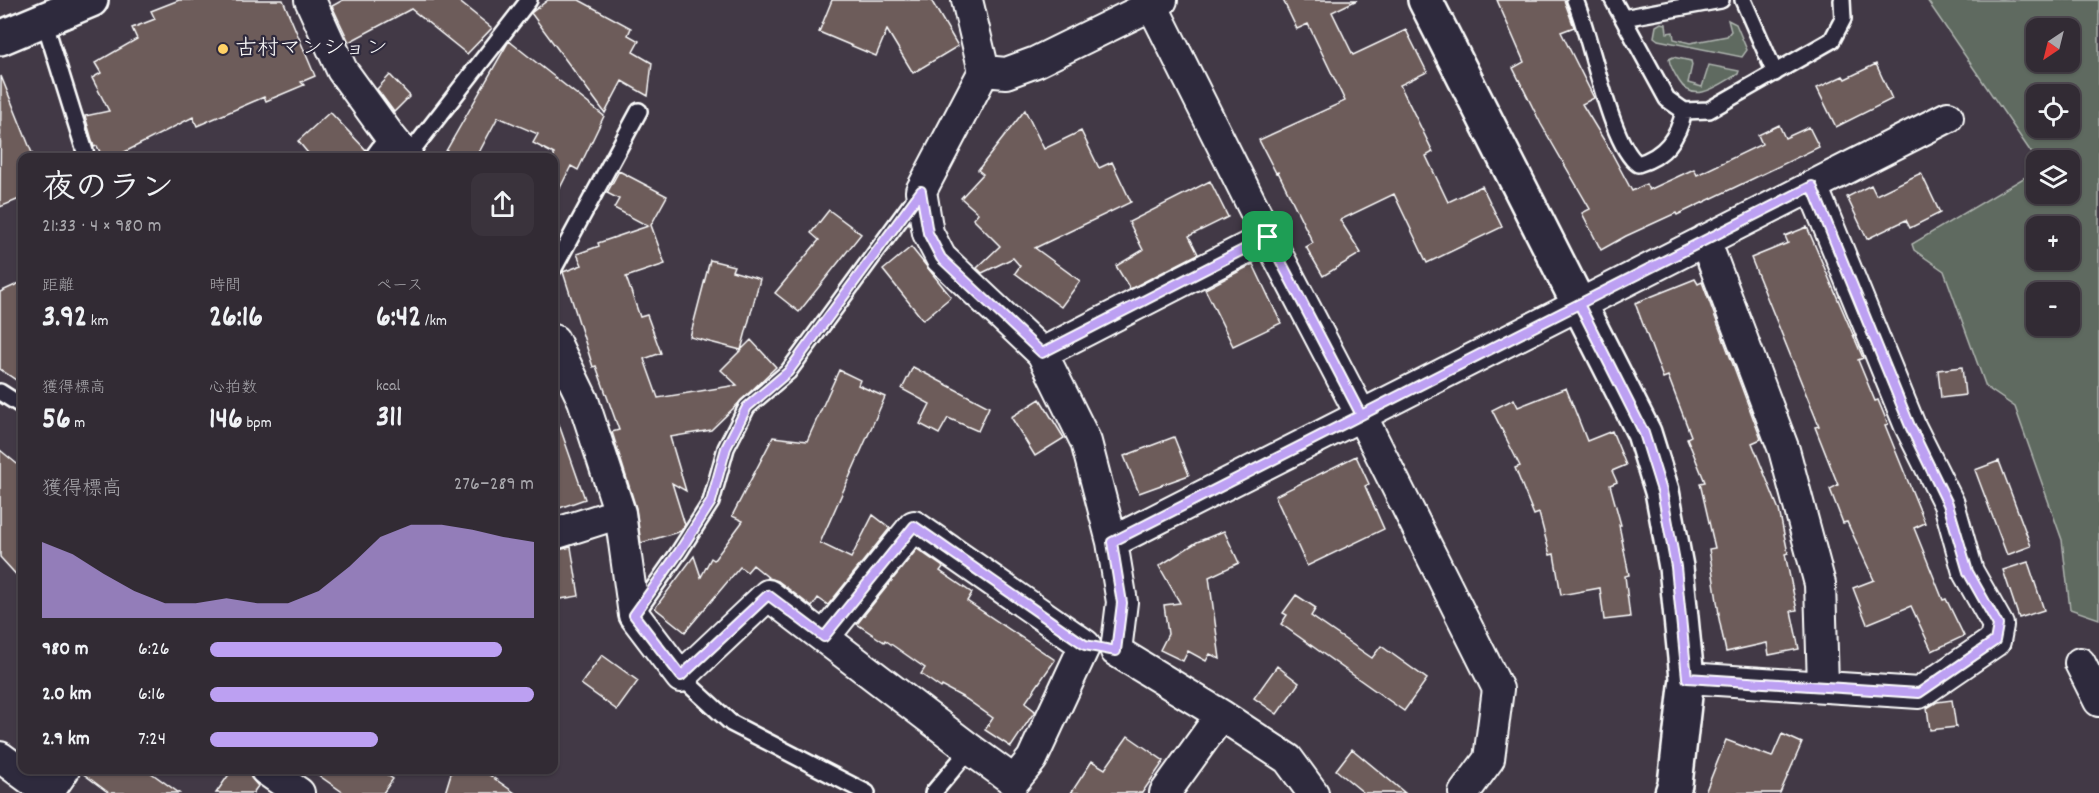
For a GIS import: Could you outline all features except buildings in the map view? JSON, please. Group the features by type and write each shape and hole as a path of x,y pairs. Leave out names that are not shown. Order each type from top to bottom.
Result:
{"street":[{"path":"0,38 91,0"},
{"path":"310,0 342,70 394,152"},
{"path":"967,0 984,71 921,191 928,233 941,258 1042,353 1086,442 1112,542 1122,603 1116,651"},
{"path":"1425,0 1644,433 1662,491 1676,567 1687,678 1675,784 1672,793"},
{"path":"984,71 1006,74 1036,62 1157,2 1268,237 1361,415 1498,689 1489,759 1464,793"},
{"path":"1112,542 1948,117"},
{"path":"1687,678 1919,693 1995,641 1998,625 1968,572 1948,504 1910,426 1812,186"},
{"path":"1042,353 1268,237"},
{"path":"1705,240 1784,450 1820,584 1823,686"},
{"path":"558,347 583,400 620,513 634,615 681,676 768,595 1014,781 1032,759 1085,645"},
{"path":"558,533 620,513"},
{"path":"824,637 914,526 1085,645 1116,651 1288,759 1313,793"},
{"path":"2080,663 2099,700"},
{"path":"1165,793 1221,715"},
{"path":"0,757 18,767"},
{"path":"29,774 52,787"},
{"path":"272,774 299,793"}],"lane":[{"path":"394,152 529,0"},
{"path":"1575,0 1583,18 1594,61 1621,143 1629,157 1638,164 1658,155 1676,137 1684,111"},
{"path":"1613,0 1667,99 1684,111 1709,110 1832,40 1843,19 1842,0"},
{"path":"1623,18 1721,0"},
{"path":"1743,0 1775,73"},
{"path":"44,20 85,153"},
{"path":"558,261 639,111"},
{"path":"634,615 711,502 726,448 747,407 788,372 921,191"},
{"path":"0,392 18,403"},
{"path":"681,676 731,723 867,793"},
{"path":"933,793 970,749"}],"green space":[{"path":"1927,0 2099,0 2099,619 2070,609 2062,540 2015,407 1986,387 1944,271 1914,250 1912,244 2026,177 2026,204 2080,204 2080,150 2029,150"},
{"path":"1728,20 1736,24 1747,50 1742,57 1658,40 1654,37 1656,26 1661,23 1666,24 1667,33 1673,32 1674,39 1690,43 1727,36 1731,31"},
{"path":"1673,57 1691,61 1688,83 1702,87 1709,65 1739,71 1738,74 1707,91 1692,92 1685,88 1674,73 1669,59"}],"place":[{"name":"古村マンション","path":"223,49"}],"route":[{"path":"1268,237 1042,353 941,258 928,233 921,191 788,372 747,407 726,448 711,502 634,615 681,676 768,595 824,637 914,526 1085,645 1116,651 1122,603 1112,542 1434,378 1579,304 1644,433 1662,491 1676,567 1687,678 1919,693 1995,641 1998,625 1968,572 1948,504 1910,426 1812,186 1705,240 1579,304 1507,341 1434,378 1361,415 1268,237"}]}
